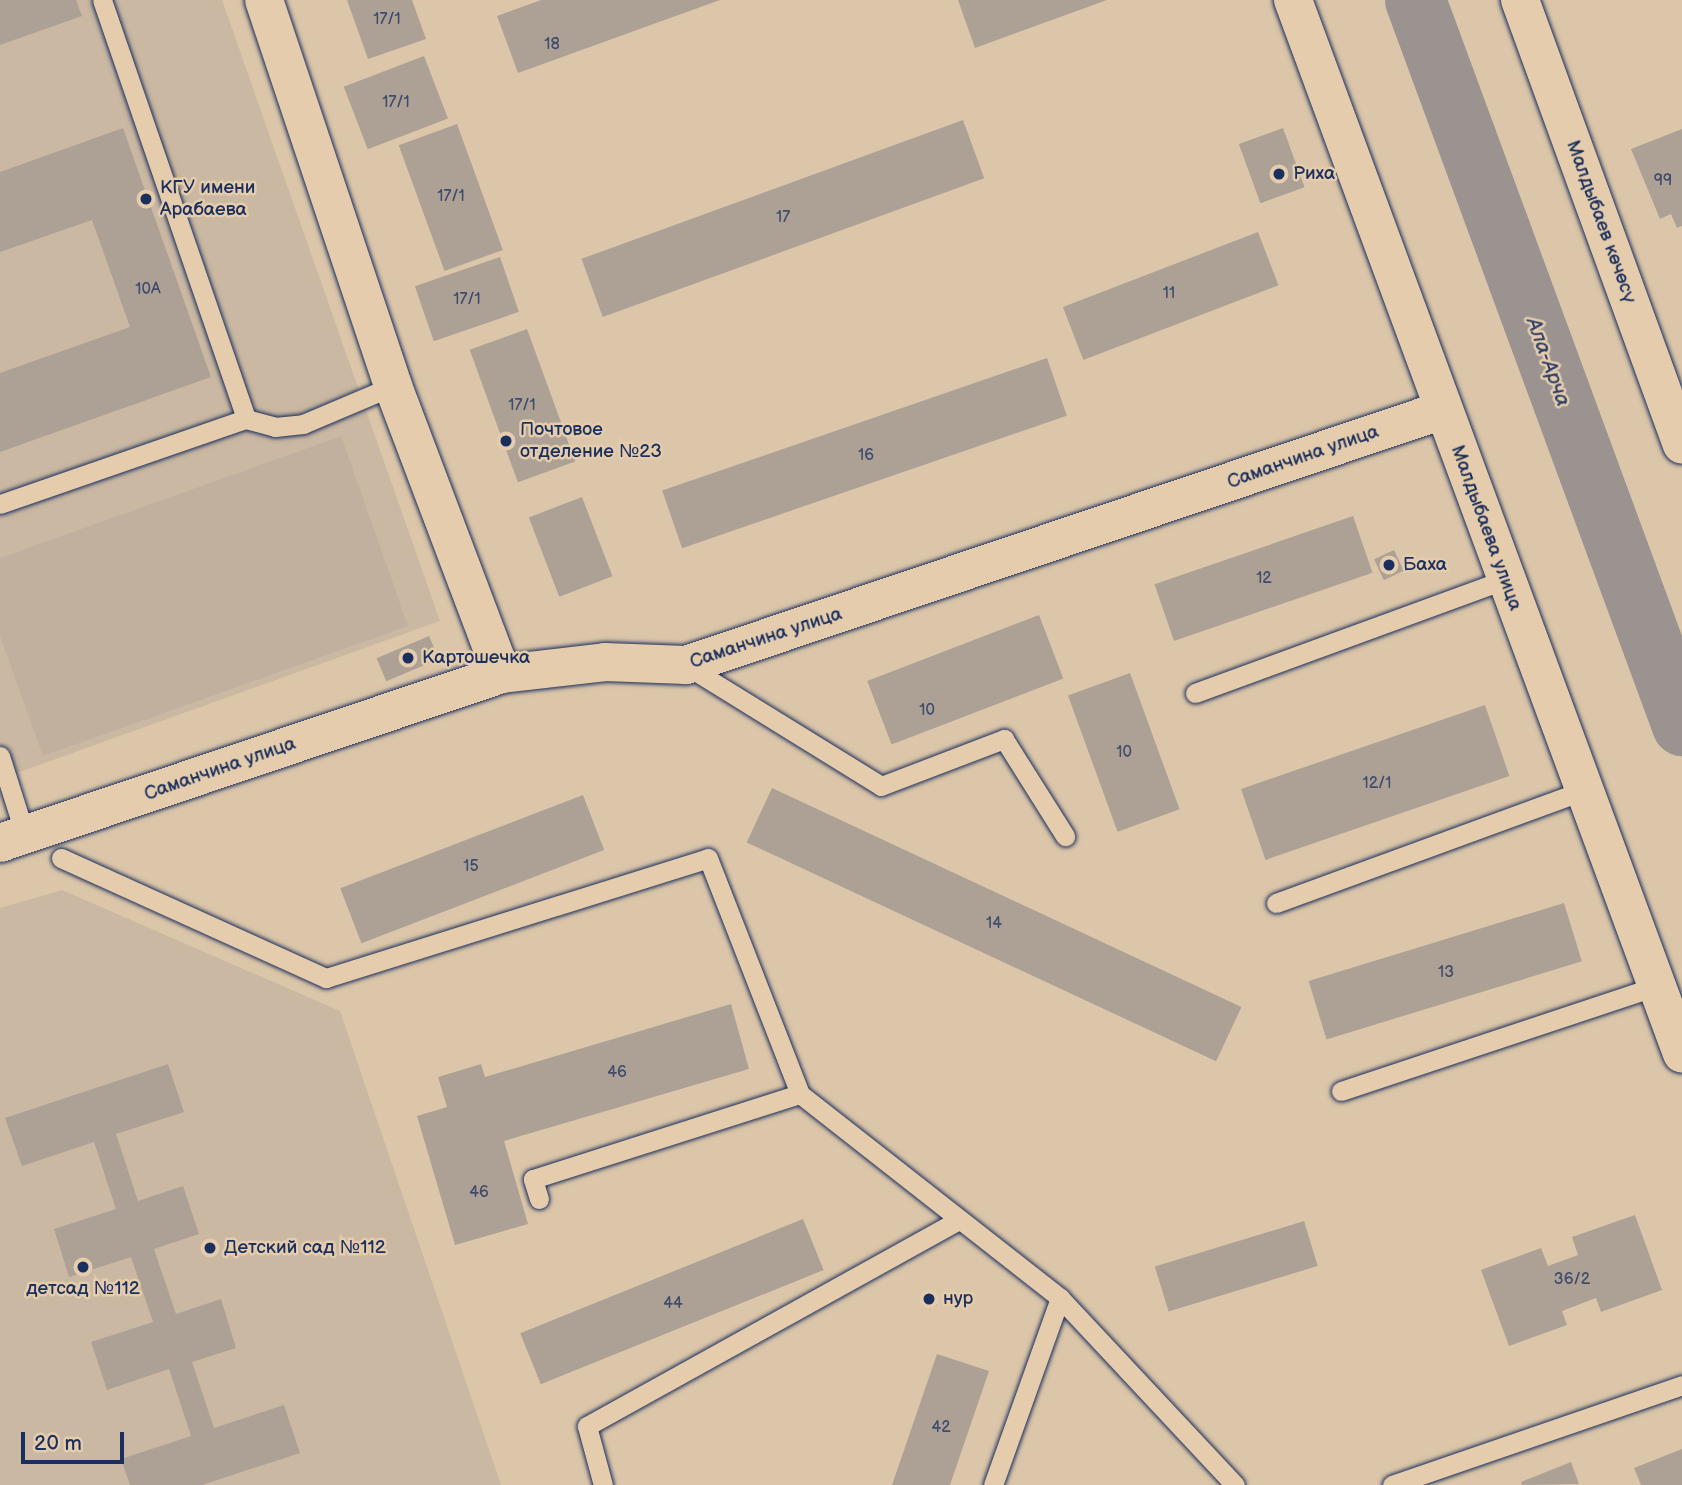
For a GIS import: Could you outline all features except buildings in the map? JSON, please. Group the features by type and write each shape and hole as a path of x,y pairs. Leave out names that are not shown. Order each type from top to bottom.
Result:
{"street":[{"path":"264,0 393,386 502,674"},
{"name":"Малдыбаева улица","path":"1293,0 1504,580 1682,1054"},
{"name":"Малдыбаев көчөсү","path":"1520,0 1682,444"},
{"name":"Саманчина улица","path":"13,839 502,674 605,662 686,665 1443,410"}],"lane":[{"path":"102,0 246,419"},
{"path":"0,504 246,419 275,427 303,424 393,386"},
{"path":"1195,693 1504,580"},
{"path":"686,665 881,786 1004,738 1065,835"},
{"path":"0,756 13,839"},
{"path":"1276,903 1584,790"},
{"path":"61,858 326,978 708,858 800,1094 957,1221 1060,1298 1235,1485"},
{"path":"1341,1091 1656,986"},
{"path":"539,1199 533,1179 800,1094"},
{"path":"603,1485 587,1426 957,1221"},
{"path":"993,1485 1060,1298"},
{"path":"1392,1485 1682,1385"}],"shaded area":[{"name":"КГУ имени Арабаева","path":"0,0 222,0 440,621 0,779"},
{"path":"341,436 408,626 43,756 0,636 0,558"},
{"name":"Детский сад №112","path":"62,890 340,1011 501,1485 0,1485 0,908"}],"waterway":[{"name":"Ала-Арча","path":"1415,0 1682,725"}],"place":[{"name":"Риха","path":"1279,174"},
{"name":"КГУ имени Арабаева","path":"146,199"},
{"name":"Почтовое отделение №23","path":"506,441"},
{"name":"Баха","path":"1389,565"},
{"name":"Картошечка","path":"408,658"},
{"name":"Детский сад №112","path":"210,1248"},
{"name":"детсад №112","path":"83,1267"},
{"name":"нур","path":"929,1299"}]}
